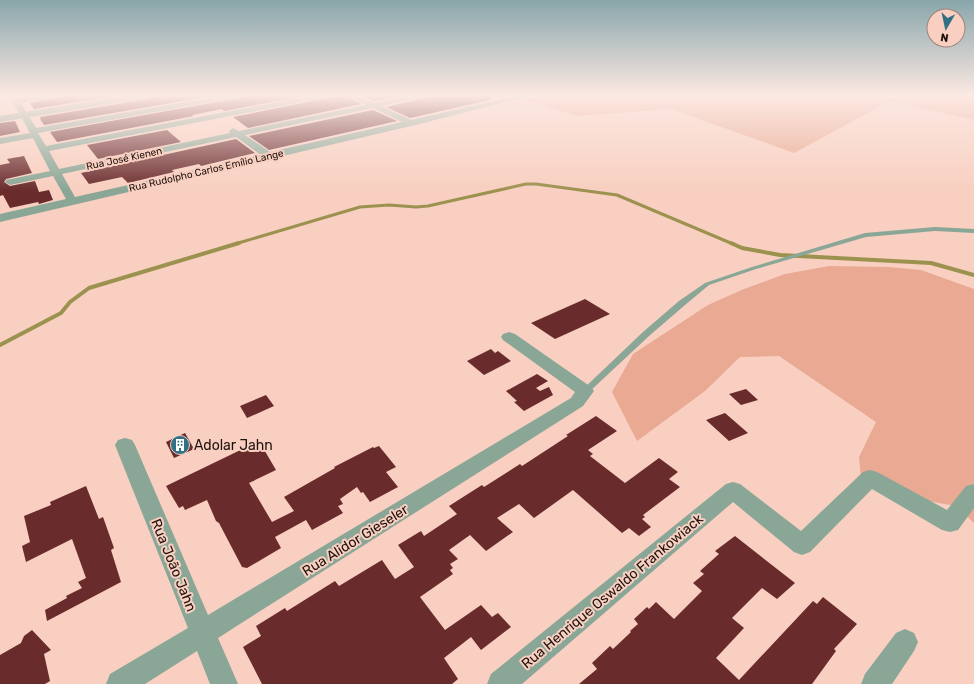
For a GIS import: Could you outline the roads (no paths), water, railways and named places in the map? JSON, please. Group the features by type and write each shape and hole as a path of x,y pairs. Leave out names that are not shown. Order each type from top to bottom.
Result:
{"street":[{"path":"31,127 72,201"},
{"path":"0,141 66,127"},
{"path":"43,149 160,127"},
{"path":"228,127 268,155"},
{"name":"Rua José Kienen","path":"10,182 272,127"},
{"name":"Rua Rudolpho Carlos Emílio Lange","path":"0,218 393,127"},
{"path":"509,337 585,391"},
{"name":"Rua Alidor Gieseler","path":"120,684 577,402 585,391"},
{"name":"Rua João Jahn","path":"125,445 224,684"},
{"name":"Rua Henrique Oswaldo Frankowiack","path":"501,684 728,494 802,545 870,478 950,523 974,492"},
{"path":"875,684 906,642"}],"lane":[{"path":"585,391 646,334 707,284 754,268 865,235 935,229 974,231"}],"waterway":[{"path":"235,244 360,207 389,205 416,207 428,206 526,184 536,184 617,195 733,244"},
{"path":"0,345 61,313 70,302 89,288 239,243"},
{"path":"731,243 742,248 780,255 931,263 974,275"}],"place":[{"name":"Adolar Jahn","path":"180,445"}]}
